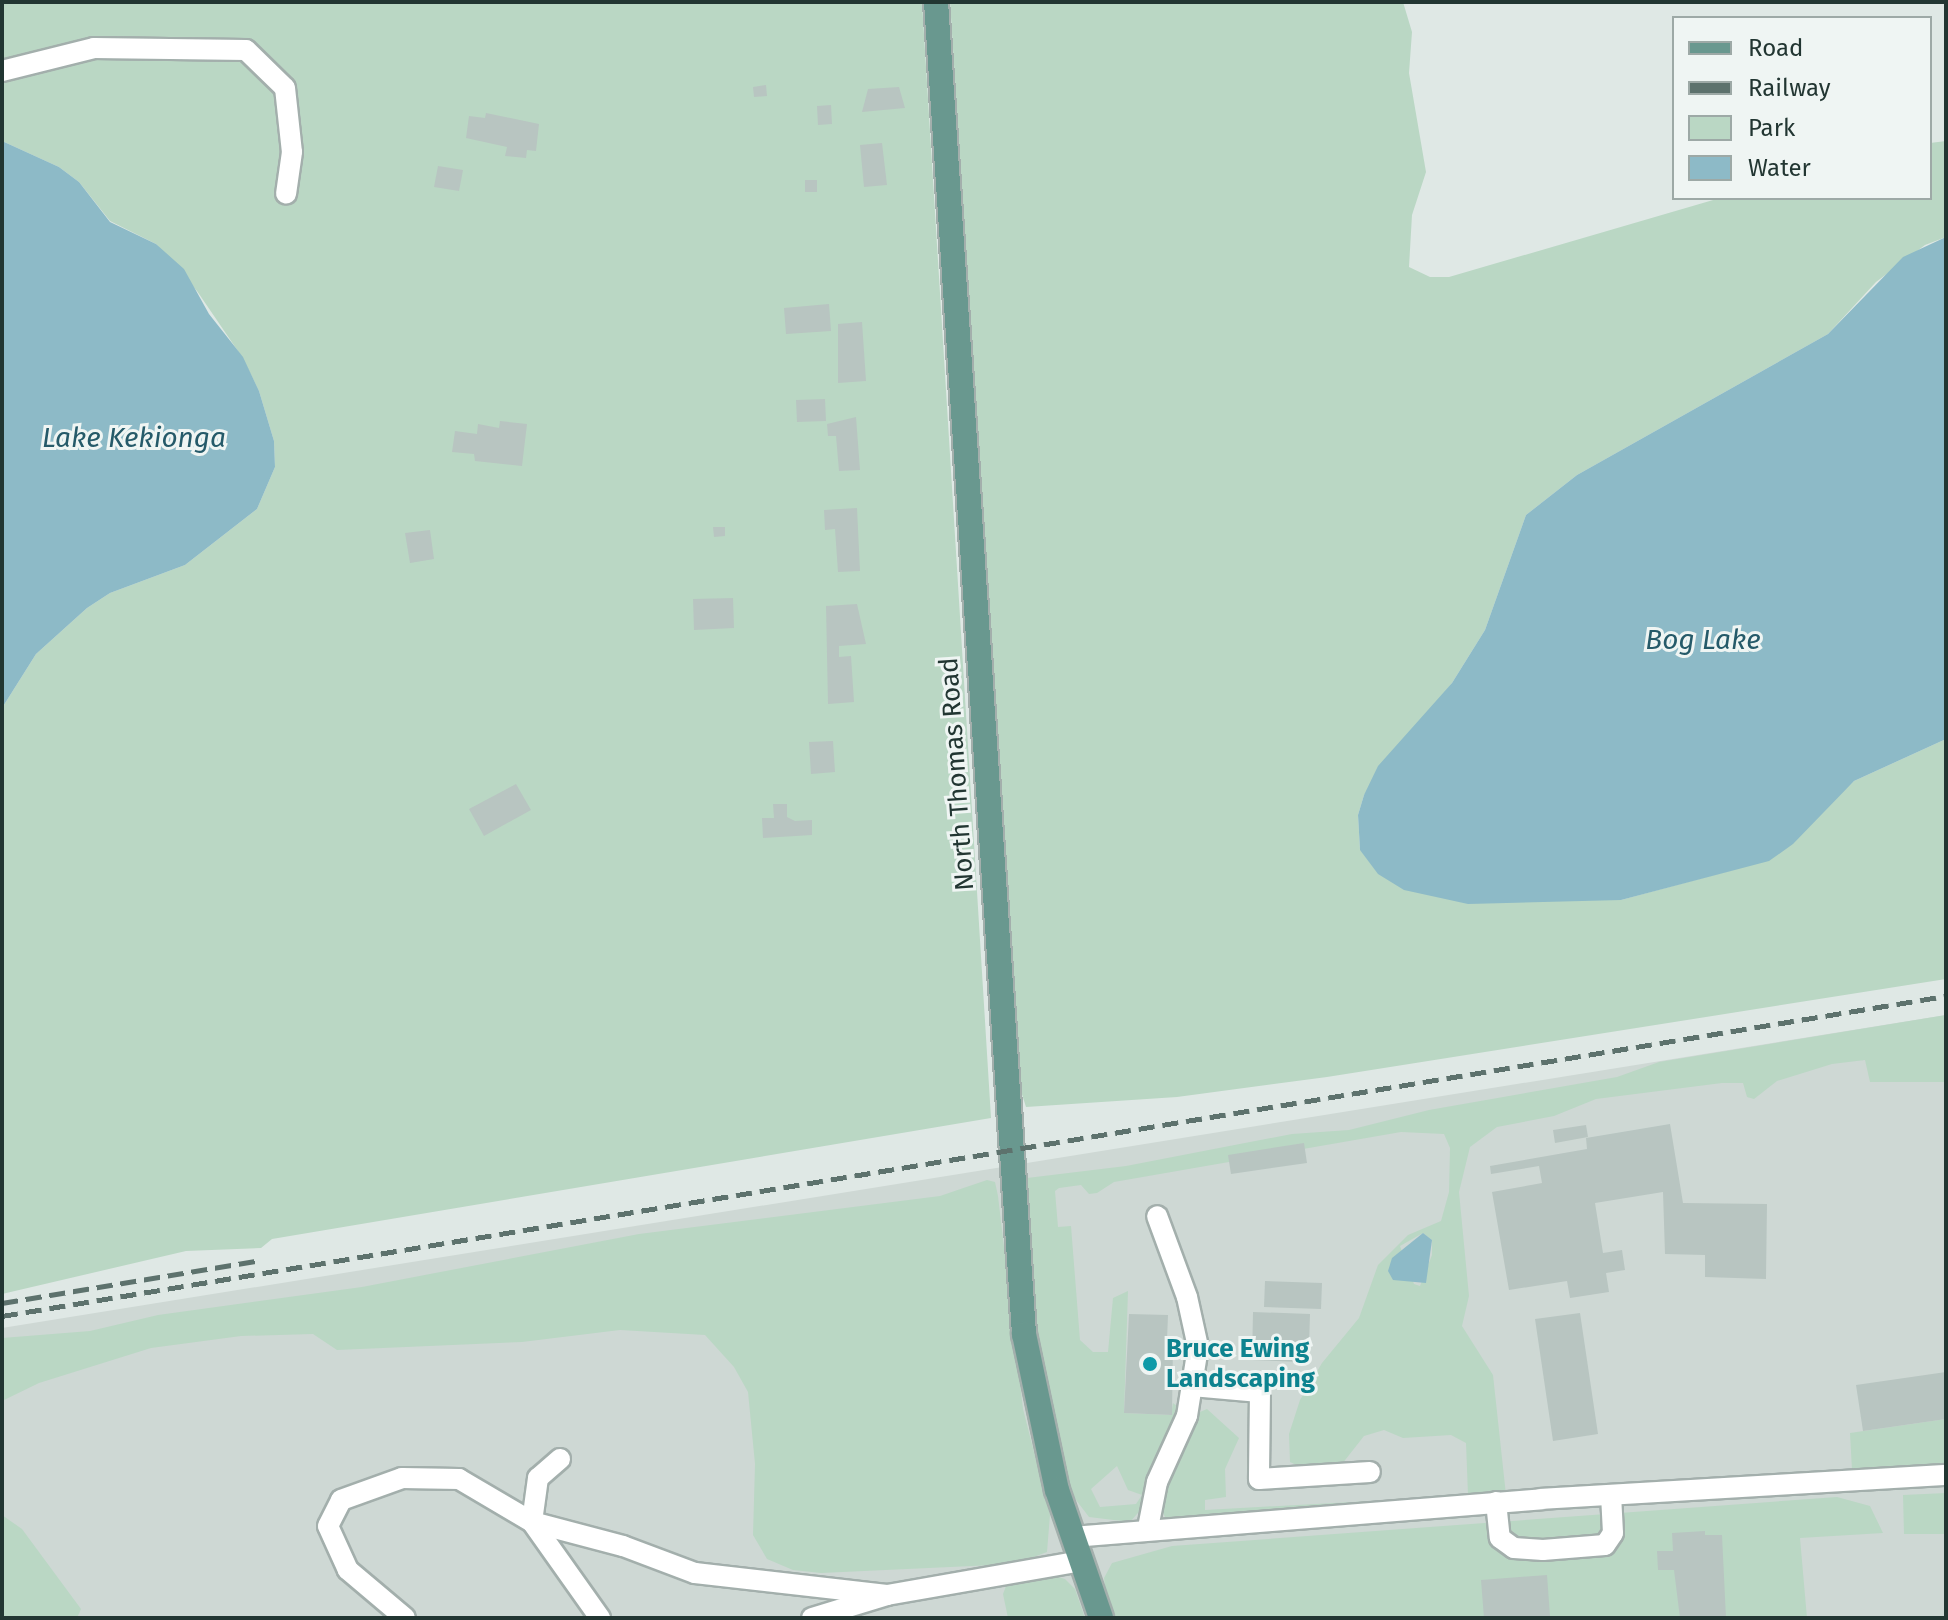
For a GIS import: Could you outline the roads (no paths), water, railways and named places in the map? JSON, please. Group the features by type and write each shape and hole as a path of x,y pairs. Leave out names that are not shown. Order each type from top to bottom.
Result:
{"main road":[{"name":"North Thomas Road","path":"936,2 1018,1275 1038,1410 1073,1537 1101,1618"}],"lane":[{"path":"2,71 94,48 246,50 285,88 292,152 286,194"},
{"path":"1148,1528 1157,1482 1187,1416 1198,1347 1187,1297 1157,1216"},
{"path":"1192,1386 1260,1392 1259,1479 1370,1472"},
{"path":"560,1459 538,1478 532,1522 600,1618"},
{"path":"1073,1537 1148,1528 1496,1502 1946,1475"},
{"path":"405,1618 348,1570 328,1526 341,1500 402,1478 459,1479 532,1522 623,1546 695,1573 887,1595"},
{"path":"1496,1502 1500,1538 1514,1548 1543,1550 1605,1545 1613,1533 1611,1496"},
{"path":"812,1618 887,1595 1082,1561"}],"water":[{"name":"Lake Kekionga","path":"2,141 59,167 79,182 110,222 156,244 184,269 209,314 243,357 259,391 274,441 275,467 257,509 185,565 110,593 87,608 36,654 2,708"},
{"name":"Bog Lake","path":"1946,237 1946,739 1854,781 1793,844 1769,861 1621,900 1468,904 1404,890 1378,874 1360,850 1358,815 1364,795 1378,766 1452,683 1485,630 1526,515 1577,475 1828,334 1903,257"},
{"path":"1423,1233 1432,1240 1426,1283 1393,1280 1388,1271 1392,1258"}],"railway":[{"path":"2,1316 1946,996"},
{"path":"2,1303 256,1261"}],"place":[{"name":"Bruce Ewing Landscaping","path":"1150,1364"}]}
